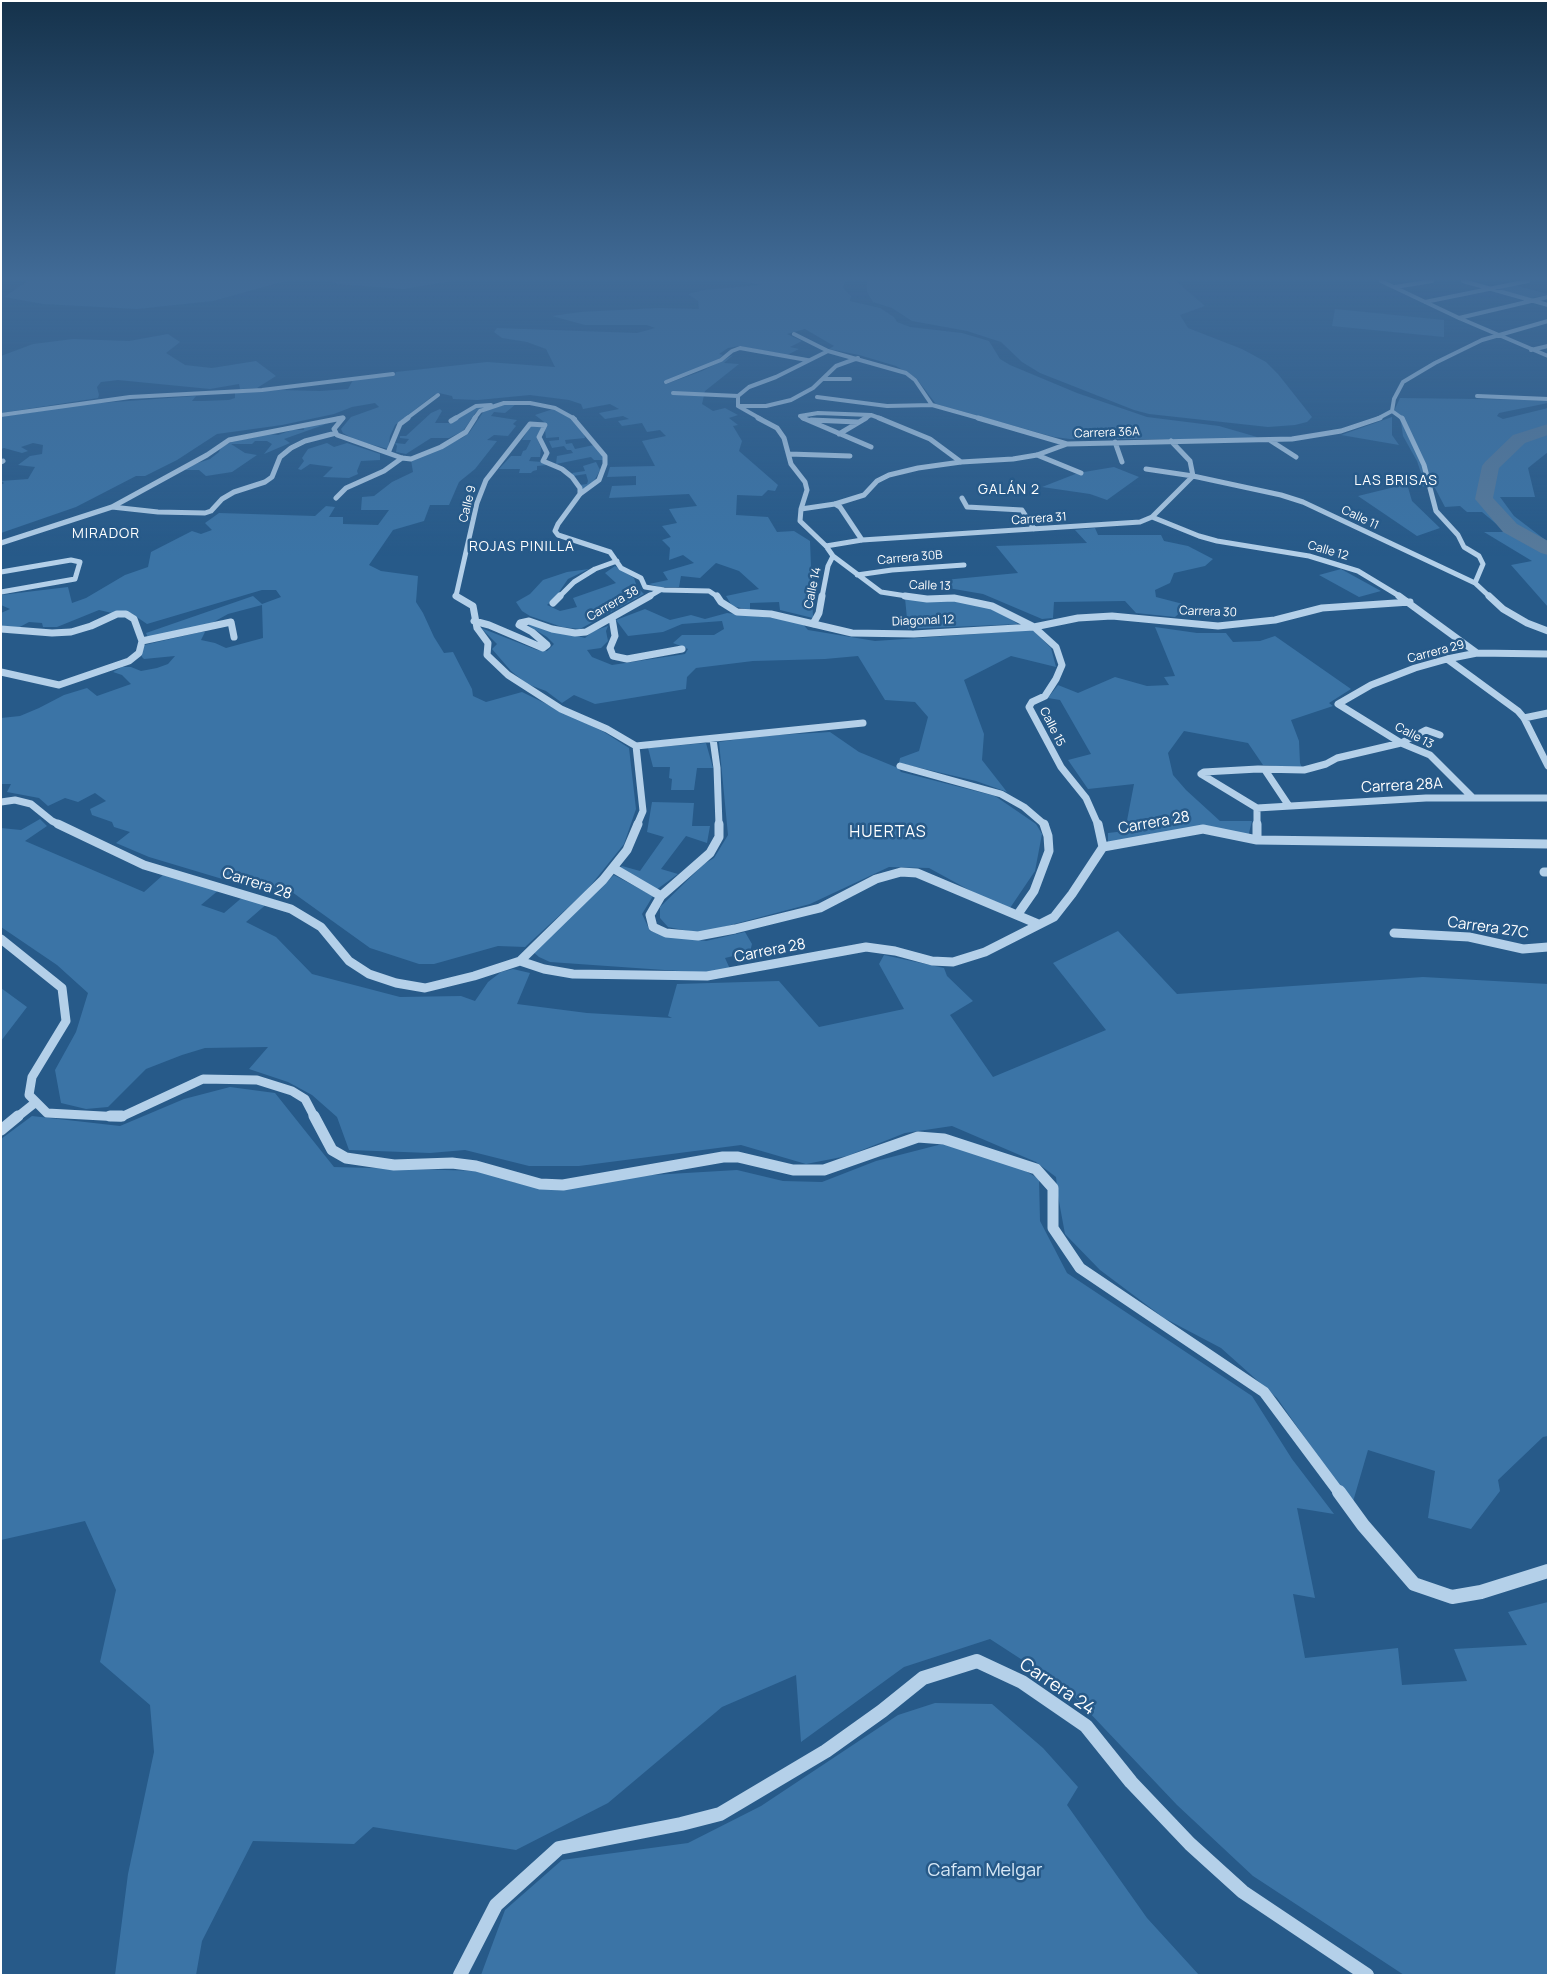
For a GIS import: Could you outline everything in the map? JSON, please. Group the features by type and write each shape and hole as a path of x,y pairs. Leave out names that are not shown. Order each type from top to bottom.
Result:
{"street":[{"path":"666,382 688,373"},
{"path":"673,394 738,396 749,387 783,373"},
{"path":"738,406 766,406 791,400 813,388 828,373"},
{"path":"906,373 915,380 932,405"},
{"path":"1419,373 1404,382 1394,399 1392,411 1402,418 1424,465 1436,511 1444,523 1458,535 1464,547 1479,556 1483,564 1475,583"},
{"path":"1,415 130,397 262,390 393,374"},
{"path":"822,379 850,379"},
{"path":"388,453 400,424 438,395"},
{"path":"738,396 738,406"},
{"path":"1477,396 1548,399"},
{"path":"817,397 887,406 932,405 1067,444"},
{"path":"451,421 476,406 515,402 540,404 555,408 576,420 605,456 605,464 598,480 580,494 558,524 556,531 558,535 610,552 621,568 641,578 645,586 660,590"},
{"path":"112,507 158,512 211,512 222,499 234,492 265,482 272,477 280,457 291,448 305,441 336,433 350,441 402,458 411,459 441,447 466,432 480,411 496,405"},
{"path":"738,406 777,428 784,438 791,464 804,482 807,490 801,509"},
{"path":"839,434 887,406"},
{"name":"Carrera 36A","path":"801,509 835,504 864,495 877,481 889,475 911,469 960,462 995,461 1037,455 1067,444 1271,441 1341,431 1384,417 1392,411"},
{"path":"802,418 818,413 871,415 930,439 960,462"},
{"path":"1,543 112,507 207,455 229,440 343,418 334,429 336,433"},
{"path":"802,418 858,422"},
{"path":"802,418 871,447"},
{"name":"Calle 9","path":"580,494 580,488 572,477 562,469 542,461 548,453 539,437 545,425 530,424 486,480 477,503 456,596 473,606 474,621 488,643 487,655 508,675 561,709 607,729 636,746"},
{"path":"1171,441 1190,461 1193,476"},
{"path":"1182,452 1200,441"},
{"path":"1271,441 1296,457"},
{"path":"1114,442 1122,462"},
{"path":"789,454 850,456"},
{"path":"1037,455 1081,473"},
{"path":"336,498 346,488 384,472 402,458"},
{"name":"Calle 11","path":"1146,469 1193,476 1281,495 1303,502 1475,583 1504,609 1527,623 1548,631"},
{"name":"Carrera 31","path":"826,546 862,540 1140,522 1152,516 1193,476"},
{"path":"962,498 967,507 1022,510 1034,529"},
{"path":"835,504 840,507 862,540"},
{"name":"Calle 14","path":"801,509 800,520 826,546 833,556 828,566 819,613 813,624"},
{"name":"Calle 12","path":"1152,516 1199,536 1217,541 1286,552 1334,563 1358,571 1410,602 1477,653"},
{"name":"Calle 13","path":"833,556 881,592 927,599 954,598 992,606 1034,627"},
{"path":"1,572 71,560 80,562 75,579 1,592"},
{"path":"553,603 574,582 595,569 617,561"},
{"name":"Carrera 30B","path":"857,575 911,572 964,566"},
{"name":"Carrera 38","path":"474,621 489,625 543,648 547,645 532,632 519,625 520,623 529,621 575,633 586,632 660,590"},
{"name":"Diagonal 12","path":"660,590 709,591 717,595 721,602 736,612 770,614 852,633 895,634 1034,627"},
{"name":"Carrera 30","path":"1034,627 1078,618 1112,616 1218,626 1234,625 1275,620 1322,608 1410,602"},
{"path":"1,629 52,633 71,632 91,626 117,614 126,614 134,619 142,641 135,658 129,662 59,684 22,678 2,671"},
{"path":"612,618 615,636 610,648 613,656 627,659 682,650"},
{"path":"142,641 231,622 234,637"},
{"name":"Calle 15","path":"1034,627 1056,647 1062,665 1045,696 1032,702 1029,707 1061,767 1086,798 1096,817 1103,847"},
{"name":"Carrera 29","path":"1338,704 1371,686 1415,668 1447,659 1477,653 1548,654"},
{"path":"1447,659 1518,711 1524,718 1548,766"},
{"name":"Calle 13","path":"1338,704 1401,742 1430,756 1472,797"},
{"path":"1524,718 1548,713"},
{"path":"520,961 603,880 627,850 643,811 636,746 863,723"},
{"path":"1256,840 1257,808 1204,778 1201,774 1204,772 1304,770 1326,764 1337,758 1401,742 1426,730 1440,735"},
{"path":"713,738 717,768 719,837 710,853 661,896 650,915 653,927 666,933 698,936 735,930 820,908 876,879 901,872 917,872 978,900 1018,914 1038,924"},
{"path":"900,766 1001,794 1024,807 1044,824 1048,836 1049,851 1034,891 1018,914"},
{"path":"1265,770 1289,806"},
{"name":"Carrera 28A","path":"1257,808 1472,797 1548,798"},
{"name":"Carrera 28","path":"1,802 15,800 31,804 52,822 144,865 291,909 321,927 349,961 369,974 396,983 425,988 474,976 520,961 544,969 573,974 707,976 866,947 895,951 932,961 953,962 985,952 1054,917 1072,894 1103,847 1137,839 1203,829 1256,840 1548,844"},
{"path":"613,868 661,896"},
{"name":"Carrera 27C","path":"1394,933 1469,937 1523,949 1548,947"},
{"path":"1,939 62,988 66,1021 32,1077 29,1095 47,1113 121,1116 203,1079 257,1080 292,1091 305,1099 332,1150 346,1158 394,1165 452,1163 476,1166 540,1184 563,1185 723,1157 738,1157 792,1170 824,1170 918,1137 944,1139 1036,1169 1053,1188 1053,1228 1080,1268 1264,1392 1363,1525 1414,1584 1452,1597 1481,1592 1548,1571"},
{"path":"1,1130 36,1102"},
{"name":"Carrera 24","path":"460,1975 496,1905 559,1848 681,1824 720,1814 764,1790 826,1751 882,1711 923,1678 977,1661 1022,1682 1086,1726 1131,1782 1190,1844 1243,1892 1367,1975"}],"green space":[{"path":"1,373 272,373 276,376 257,388 240,389 239,384 210,389 118,380 101,382 97,387 98,398 1,413"},
{"path":"395,373 687,373 663,383 666,384 696,373 727,373 705,391 702,404 713,411 725,408 738,415 729,418 738,425 733,426 742,441 739,451 778,485 775,491 768,490 762,496 737,495 736,515 768,517 777,532 794,531 810,541 813,618 780,610 779,602 750,603 750,610 732,606 726,596 759,589 739,571 716,563 700,578 681,576 679,587 660,587 649,584 668,580 663,572 694,563 683,555 669,560 670,548 662,540 671,537 662,526 677,523 669,509 697,506 689,494 609,498 612,486 636,485 636,476 607,477 610,467 655,466 642,441 666,436 660,430 647,432 642,423 622,426 618,421 629,419 623,416 605,419 599,413 619,409 610,404 583,409 581,404 569,400 530,395 478,400 453,399 452,396 439,393 395,425 390,436 388,449 355,440 343,433 341,429 351,417 379,407 375,403 282,425 217,434 177,460 145,476 136,476 76,507 1,533 1,485 4,483 1,481 28,479 35,467 18,465 30,456 42,454 43,445 33,443 21,447 28,451 22,453 4,448 1,449 1,417 87,404 196,396 192,401 229,400 235,398 235,393 348,389 353,380 394,376"},
{"path":"908,373 1030,373 1077,393 1147,417 1219,426 1257,437 1256,439 1070,439 1054,437 936,404 916,378"},
{"path":"1041,373 1277,373 1312,417 1307,422 1295,425 1268,427 1149,414 1134,410"},
{"path":"1400,398 1548,400 1548,403 1499,413 1497,416 1503,419 1548,408 1548,452 1528,468 1535,497 1500,497 1514,516 1548,542 1548,607 1511,565 1532,561 1484,532 1506,532 1482,512 1467,512 1460,506 1445,507 1435,488 1420,486 1421,473 1417,461 1403,436 1401,422 1394,411"},
{"path":"507,404 516,404 505,413 494,412 491,416 517,420 513,424 516,426 508,436 494,435 487,440 497,441 475,469 459,482 449,505 430,505 424,521 393,530 369,565 381,571 418,576 416,602 444,653 453,652 472,689 473,696 486,702 522,692 604,732 629,748 636,809 624,844 587,890 525,947 498,946 434,964 419,964 370,948 292,892 229,881 149,857 116,843 130,832 114,827 112,822 92,815 90,809 106,801 95,793 78,802 65,798 48,806 39,798 7,792 11,784 1,784 1,718 20,716 64,695 87,688 97,696 131,684 122,675 113,672 122,667 131,667 141,671 157,668 168,664 175,656 144,659 140,646 201,632 205,632 201,640 226,648 263,638 262,605 228,614 210,624 148,638 146,633 253,596 262,604 281,597 276,590 262,590 147,624 131,613 112,613 99,610 57,627 43,627 42,623 29,622 16,629 1,626 1,613 10,609 1,605 1,595 68,587 72,603 86,598 125,575 148,567 151,552 192,531 201,534 212,530 205,523 219,513 315,516 326,506 335,507 329,517 343,517 343,524 378,525 389,510 361,510 362,497 374,496 392,482 413,472 411,460 462,438 469,433 484,411"},
{"path":"481,405 485,406 476,412 463,431 449,438 431,438 406,454 396,452 397,446 395,443 405,444 409,439 400,438 400,436 406,436 431,413 440,409 442,411 435,423 450,423"},
{"path":"553,409 574,420 584,433 585,438 565,440 566,444 572,443 575,449 594,445 604,457 603,460 594,460 591,457 556,464 557,456 573,453 564,446 552,448 549,441 559,440 559,437 546,438 545,430 548,425 535,415"},
{"path":"1392,417 1392,435 1399,445 1341,435"},
{"path":"329,423 284,439 290,443 264,454 272,444 267,441 255,441 252,444 231,444 245,453 257,455 232,472 206,476 199,470 185,470 189,466 210,459 219,452 221,447 232,442 269,434 278,435 292,430 304,430 303,426"},
{"path":"531,425 542,426 537,438 541,448 540,457 531,457 529,461 542,462 547,465 537,466 537,470 531,473 519,473 520,469 499,469 511,456 521,456 523,451 526,450 531,440 522,440"},
{"path":"327,443 334,447 347,443 380,454 380,460 361,461 357,471 358,474 349,478 323,477 333,467 310,464 301,470 298,469 304,461 302,458 308,449"},
{"path":"596,462 600,470 593,483 581,492 580,485 587,484 588,481 586,474 573,476 572,473 585,471 583,466"},
{"path":"1114,467 1139,477 1107,500 1090,494 1042,487 1078,473"},
{"path":"1407,484 1412,501 1440,528 1417,536 1358,496"},
{"path":"1095,528 1098,535 1161,535 1164,541 1188,546 1213,559 1205,566 1174,573 1170,583 1155,590 1156,597 1183,604 1185,608 1175,617 1136,613 1125,601 1054,602 1053,618 1042,619 983,594 948,588 944,580 1018,573 996,546 1087,543 1075,530"},
{"path":"615,566 634,578 637,587 644,594 580,629 562,627 530,616 522,611 516,602 530,594 543,580 567,572 589,569 568,579 555,598 547,605 560,611 577,607 573,598 616,583 605,573"},
{"path":"1341,569 1381,591 1359,597 1319,575"},
{"path":"905,598 950,600 990,606 1018,624 908,629"},
{"path":"645,609 670,620 691,615 705,619 727,613 800,621 808,630 875,641 1033,630 1051,648 1056,667 1011,656 964,680 984,734 982,760 1007,792 976,781 899,763 900,758 919,751 928,717 915,702 885,700 858,656 753,661 696,668 687,677 686,689 595,704 574,695 562,703 546,691 527,684 511,671 492,649 497,644 481,628 537,650 547,651 554,644 547,637 529,626 529,623 585,638 593,631 608,626 606,631 608,641 601,648 587,650 592,657 612,665 685,654 688,649 673,643 682,635 714,635 724,629 722,621 682,624 663,632 628,636 616,620"},
{"path":"1155,627 1197,633 1226,633 1233,642 1260,641 1275,636 1351,689 1329,703 1333,706 1291,720 1299,741 1302,768 1263,765 1248,743 1184,731 1168,753 1173,775 1186,790 1220,821 1252,821 1248,837 1206,826 1108,843 1108,833 1125,831 1134,784 1088,789 1068,760 1091,754 1060,700 1048,698 1058,685 1078,693 1115,677 1147,686 1169,685 1164,677 1175,676"},
{"path":"830,732 859,752 898,768 901,772 995,796 1036,824 1042,834 1035,871 1010,908 991,902 929,868 889,867 810,904 708,931 693,932 668,927 660,918 660,907 704,864 714,858 728,835 719,742 761,736"},
{"path":"706,743 713,768 697,768 694,790 671,790 670,767 653,767 648,748"},
{"path":"652,802 694,803 692,826 710,826 707,843 686,836 661,869 678,874 656,890 620,868 622,866 640,871 664,837 647,832"},
{"path":"40,819 47,826 25,841 144,892 163,875 220,889 201,905 224,913 245,895 269,902 246,922 276,937 312,974 400,997 461,996 475,1001 488,982 501,972 513,969 530,973 517,1004 587,1013 672,1018 668,1016 677,984 779,981 819,1027 904,1009 879,964 884,955 944,968 947,976 973,1001 950,1015 993,1077 1106,1030 1053,963 1118,931 1177,994 1423,977 1548,984 1548,1436 1543,1437 1498,1480 1500,1491 1471,1529 1428,1518 1435,1471 1368,1450 1352,1505 1277,1398 1221,1348 1164,1318 1100,1270 1065,1234 1056,1177 1036,1162 952,1126 905,1133 847,1156 806,1164 741,1145 579,1166 529,1166 465,1150 430,1153 349,1150 337,1117 312,1095 288,1082 249,1069 268,1047 205,1048 182,1055 146,1069 108,1107 86,1109 61,1103 55,1070 76,1032 88,993 57,965 1,927 1,828 21,830"},
{"path":"614,875 653,896 642,914 650,931 668,936 706,941 745,932 752,944 750,952 725,958 731,971 707,973 550,962 532,951"},
{"path":"1,988 27,1007 1,1041"},
{"path":"230,1087 275,1093 334,1167 482,1171 516,1183 737,1170 783,1181 822,1182 876,1161 946,1143 1009,1161 1039,1179 1040,1221 1067,1273 1252,1396 1292,1459 1334,1514 1297,1508 1315,1598 1293,1594 1305,1658 1398,1648 1402,1685 1467,1681 1454,1649 1527,1645 1508,1612 1548,1602 1548,1975 1404,1975 1253,1876 1177,1805 1067,1689 990,1639 904,1667 801,1742 796,1675 722,1707 608,1803 516,1850 373,1827 354,1844 253,1841 202,1941 196,1975 115,1975 128,1874 154,1752 150,1705 100,1662 116,1590 85,1521 1,1540 1,1139 32,1116 120,1126 184,1099"},
{"name":"Cafam Melgar","path":"935,1703 992,1704 1043,1748 1078,1787 1067,1805 1147,1918 1199,1975 481,1975 505,1910 562,1860 688,1843 761,1806 898,1715"}],"waterway":[{"path":"1548,429 1519,439 1491,466 1484,499 1510,528 1548,549"}],"district":[{"name":"LAS BRISAS","path":"1396,481"},
{"name":"GALÁN 2","path":"1009,490"},
{"name":"MIRADOR","path":"106,534"},
{"name":"ROJAS PINILLA","path":"522,547"},
{"name":"HUERTAS","path":"888,833"}]}
